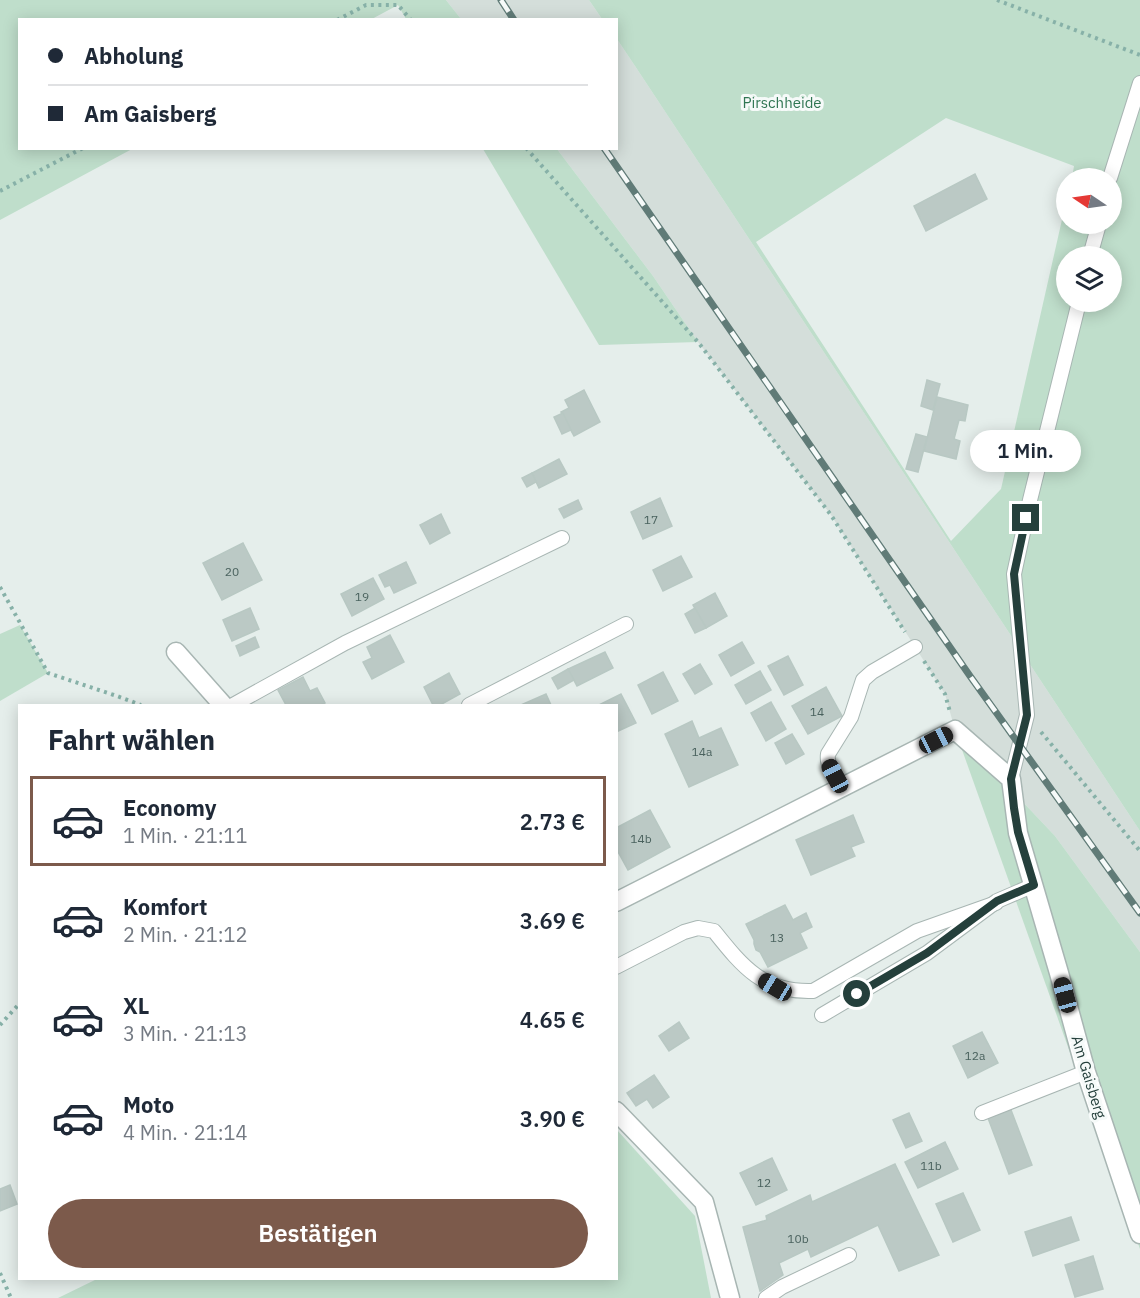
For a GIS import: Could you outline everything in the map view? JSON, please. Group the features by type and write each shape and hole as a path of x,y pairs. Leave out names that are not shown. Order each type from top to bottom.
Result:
{"street":[{"path":"176,652 223,704"},
{"path":"618,901 955,730 1011,779"},
{"name":"Am Gaisberg","path":"1011,779 1018,832 1086,1072 1140,1234"},
{"path":"618,1114 704,1202 730,1298"}],"lane":[{"path":"1113,168 1140,83"},
{"name":"Am Gaisberg","path":"1011,779 1027,715 1014,574 1029,500 1076,312"},
{"path":"235,704 345,643 562,538"},
{"path":"472,704 626,624"},
{"path":"841,788 827,759 851,717 862,680 915,647"},
{"path":"618,966 684,932 698,928 714,931 746,969 775,987 797,992 813,991 918,931 996,903 1034,885"},
{"path":"822,1015 927,953 996,903"},
{"path":"982,1113 1086,1072"},
{"path":"766,1298 782,1287 849,1255"}],"path":[{"path":"394,0 409,18"},
{"path":"997,0 1140,55"},
{"path":"341,18 366,5 398,5"},
{"path":"0,191 79,150"},
{"path":"528,150 698,342 831,515 945,694 955,730"},
{"path":"0,587 48,674 138,704"},
{"path":"1027,715 1140,851"},
{"path":"0,1025 18,1005"},
{"path":"0,1273 11,1298"}],"shaded area":[{"path":"446,0 589,0 601,18 460,18"},
{"path":"618,41 1140,831 1140,952 1055,836 955,730 945,694 831,515 698,342 653,276 558,150 618,150"}],"green space":[{"path":"0,0 446,0 460,18 405,18 398,5 374,18 18,18 18,150 130,150 0,220"},
{"name":"Pirschheide","path":"589,0 1140,0 1140,831 618,41 618,18 601,18","holes":["946,118 1074,166 1074,168 1122,168 1122,234 1059,234 1056,246 1122,246 1122,312 1056,312 1056,246 1001,489 951,541 756,242"]},
{"path":"484,150 558,150 653,276 698,342 599,345"},
{"path":"20,625 48,673 0,701 0,634"},
{"path":"955,730 1055,836 1140,952 1140,1249"},
{"path":"618,1131 695,1216 711,1298 58,1298 95,1280 618,1280"}],"building":[{"path":"975,174 987,199 926,231 914,206"},
{"path":"927,380 940,384 933,410 921,406"},
{"path":"584,390 600,422 574,436 561,412 569,408 565,400"},
{"path":"937,397 968,405 965,421 959,420 954,439 960,441 956,459 924,451"},
{"path":"563,413 571,430 562,434 554,417"},
{"path":"916,434 927,437 918,472 906,469"},
{"path":"559,459 567,474 539,488 532,473"},
{"path":"532,473 536,482 527,487 522,478"},
{"path":"660,498 672,526 643,539 631,512"},
{"path":"578,500 582,509 564,518 559,509"},
{"path":"441,514 450,533 430,544 420,525"},
{"path":"243,543 262,580 222,600 203,563"},
{"path":"681,556 692,577 663,591 653,570"},
{"path":"406,562 416,583 394,593 390,585 385,587 379,575"},
{"path":"373,578 384,599 352,616 341,594"},
{"path":"715,593 727,616 706,628 693,605"},
{"path":"250,608 259,629 232,641 223,620"},
{"path":"695,608 706,628 695,633 685,614"},
{"path":"390,635 404,662 372,679 363,662 372,658 367,647"},
{"path":"255,637 259,647 240,656 236,646"},
{"path":"742,642 754,663 731,676 719,655"},
{"path":"605,652 613,668 577,686 568,669"},
{"path":"788,656 803,685 784,695 768,666"},
{"path":"700,664 712,684 695,694 683,674"},
{"path":"568,669 574,680 558,689 552,678"},
{"path":"760,671 771,690 746,704 735,685"},
{"path":"663,672 678,701 652,714 638,685"},
{"path":"449,673 460,694 442,704 432,704 424,687"},
{"path":"303,677 310,691 317,688 325,703 285,704 278,690"},
{"path":"826,687 842,716 808,734 792,706"},
{"path":"546,694 551,704 523,704"},
{"path":"621,694 636,723 618,731 618,704 601,704"},
{"path":"771,702 786,729 766,741 751,713"},
{"path":"692,721 699,738 721,728 738,765 689,787 665,734"},
{"path":"792,734 804,754 786,764 775,743"},
{"path":"650,810 670,847 628,870 618,852 618,827"},
{"path":"853,815 864,842 851,847 855,856 811,875 796,840"},
{"path":"785,905 793,920 806,913 812,927 800,933 807,948 768,967 760,952 756,950 746,924"},
{"path":"679,1022 689,1038 669,1051 659,1036"},
{"path":"982,1032 998,1063 968,1078 953,1046"},
{"path":"654,1075 669,1097 653,1108 647,1099 636,1106 627,1093"},
{"path":"1011,1110 1032,1165 1009,1174 988,1118"},
{"path":"909,1113 922,1141 906,1148 893,1120"},
{"path":"945,1142 958,1169 918,1188 905,1162"},
{"path":"772,1158 787,1190 756,1205 740,1173"},
{"path":"895,1164 939,1255 899,1271 878,1225 811,1257 808,1249 779,1263 783,1275 760,1291 743,1227 767,1220 766,1216 810,1195 812,1202"},
{"path":"10,1185 17,1204 0,1211 0,1189"},
{"path":"963,1193 980,1230 953,1242 936,1204"},
{"path":"1071,1217 1079,1240 1033,1256 1025,1232"},
{"path":"1093,1256 1103,1289 1075,1297 1065,1265"}],"railway":[{"path":"501,0 513,18"},
{"path":"605,150 970,676 1140,913"}],"route":[{"path":"857,994 927,953 997,901 1034,885 1018,832 1011,779 1027,715 1014,574 1026,518"}]}
